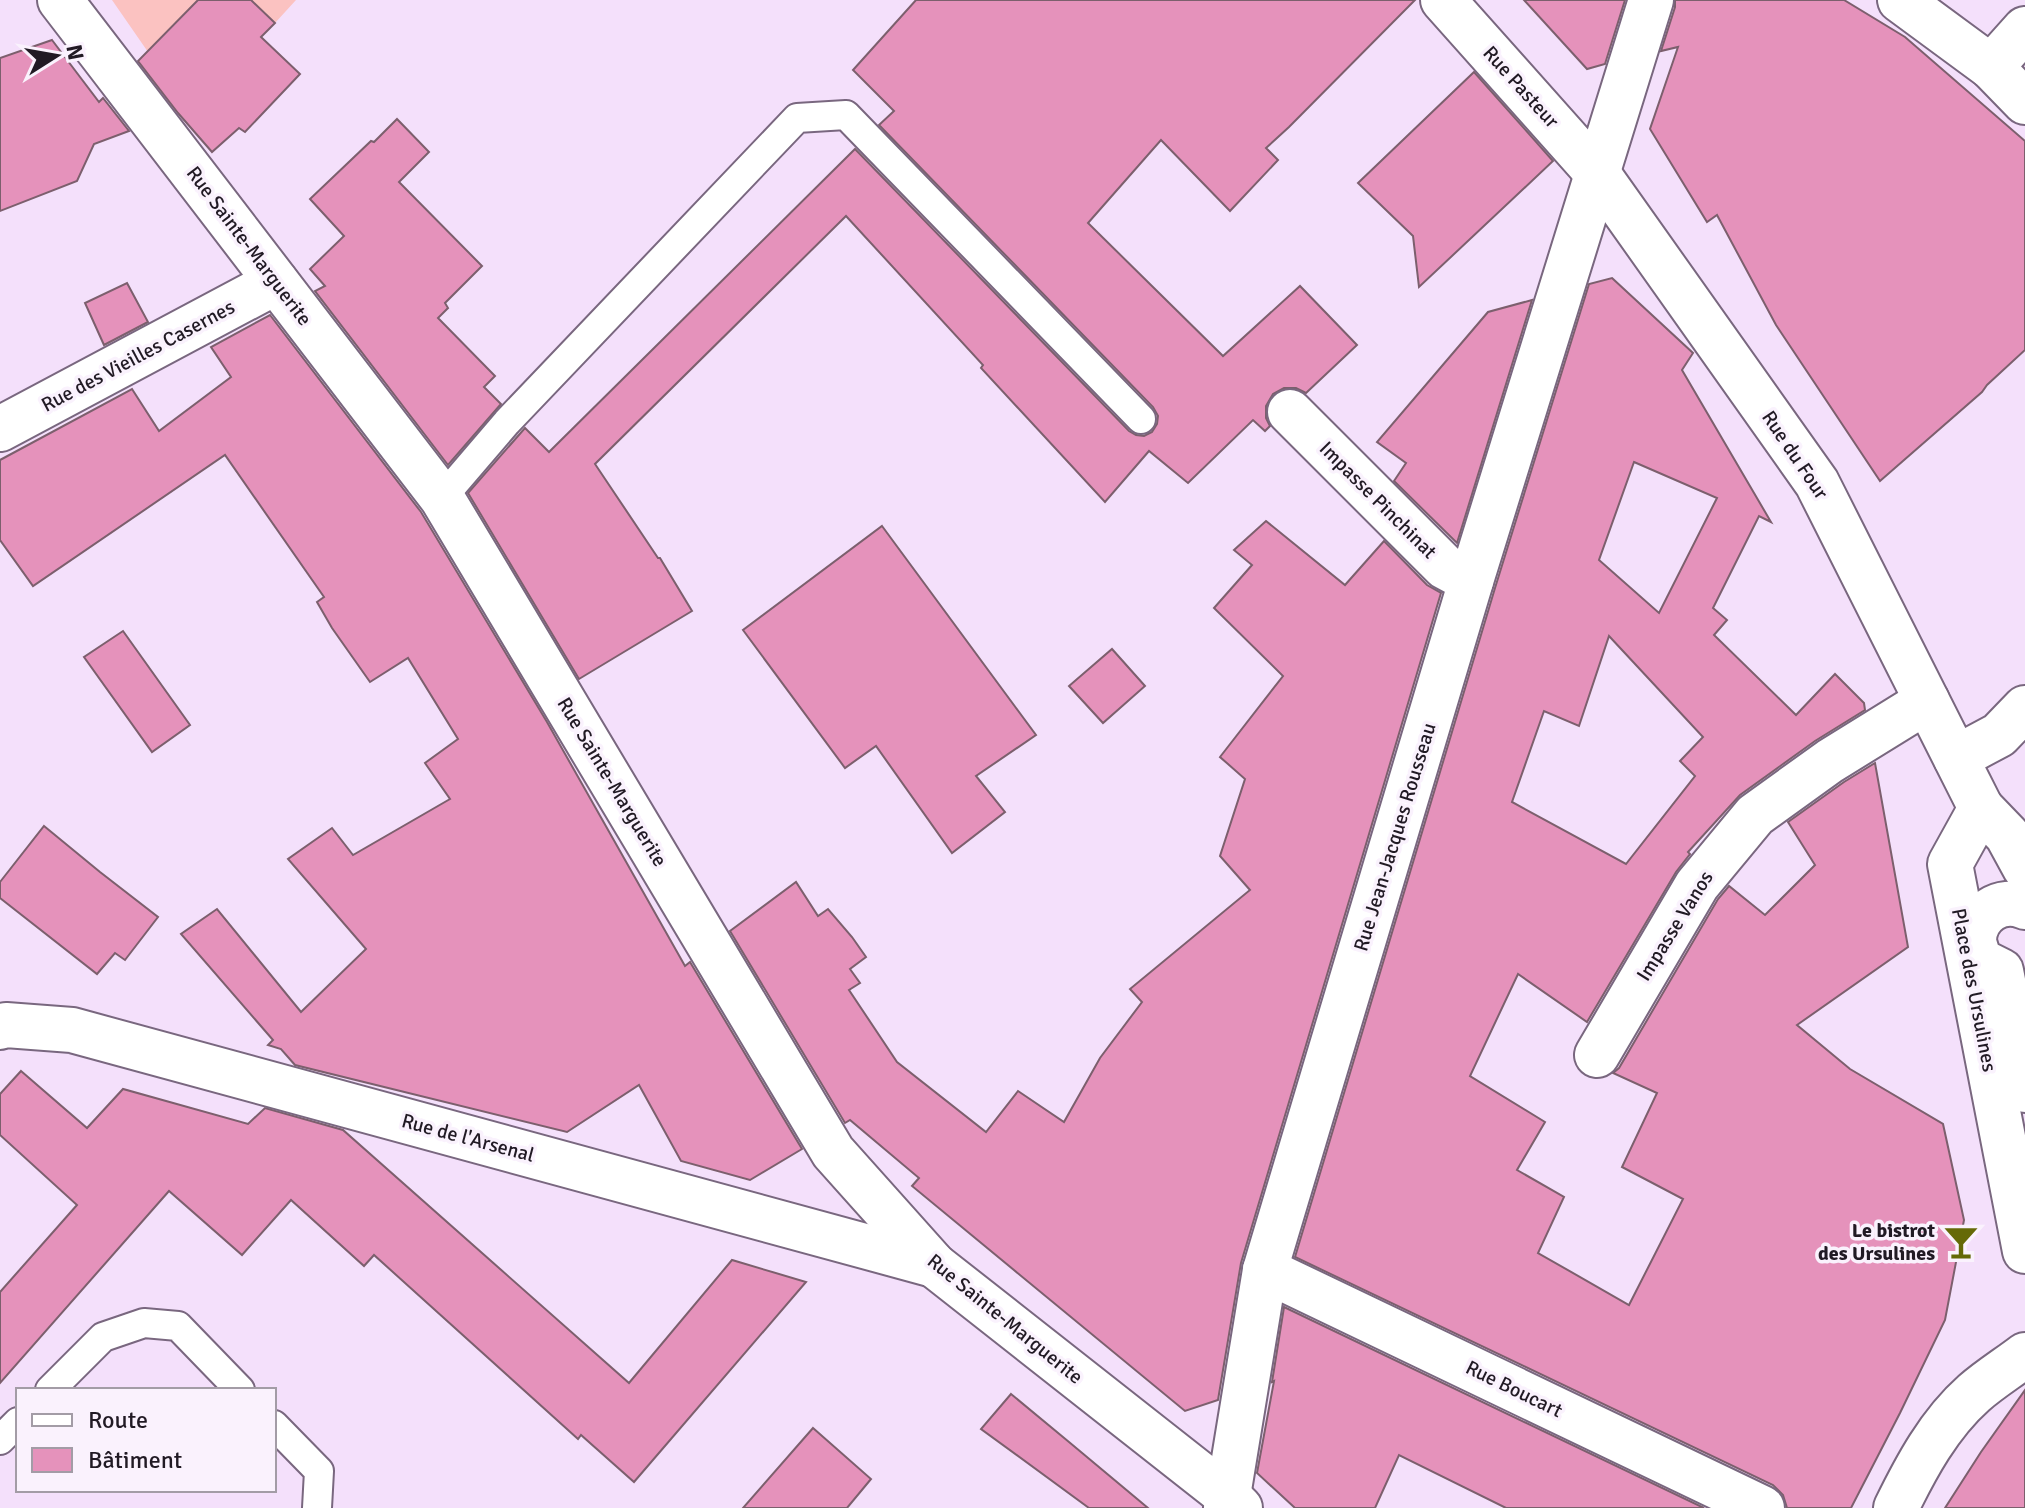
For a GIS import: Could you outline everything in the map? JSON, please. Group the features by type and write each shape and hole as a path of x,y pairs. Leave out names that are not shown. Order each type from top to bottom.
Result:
{"street":[{"name":"Rue Sainte-Marguerite","path":"60,0 442,498 833,1152 934,1265 1232,1504"},
{"name":"Rue Pasteur","path":"1443,0 1598,174"},
{"name":"Rue Jean-Jacques Rousseau","path":"1232,1504 1265,1270 1471,581 1651,0"},
{"path":"1900,0 1991,67 2025,102"},
{"path":"1991,67 2025,29"},
{"name":"Rue du Four","path":"1598,174 1817,483 1981,808"},
{"name":"Rue des Vieilles Casernes","path":"0,429 276,282"},
{"name":"Impasse Pinchinat","path":"1290,412 1445,567 1471,581"},
{"name":"Impasse Vanos","path":"1597,1055 1697,885 1755,815 1830,761 1927,701"},
{"path":"1956,758 1999,735 2025,708"},
{"path":"1981,808 2007,835 2025,868"},
{"name":"Place des Ursulines","path":"1981,808 1950,864 2025,1251"},
{"name":"Place des Ursulines","path":"2025,907 1999,904 1987,912 1976,925 1974,942 1979,960 2001,971 2025,1090"},
{"name":"Rue de l'Arsenal","path":"0,1027 72,1030 934,1265"},
{"name":"Rue Boucart","path":"1265,1270 1762,1508"},
{"path":"1896,1508 1916,1468 1944,1427 1974,1394 2025,1355"}],"lane":[{"path":"442,498 507,422 797,118 846,115 1141,419"},
{"path":"52,1388 103,1337 144,1323 178,1326 238,1388"},
{"path":"0,1440 16,1424"},
{"path":"276,1427 319,1471 317,1508"}],"shaded area":[{"path":"112,0 296,0 275,23 256,5 195,3 148,52"}],"building":[{"path":"198,0 251,0 275,23 261,37 300,74 245,132 239,128 212,152 138,61"},
{"path":"916,0 1415,0 1266,148 1278,160 1230,211 1161,140 1088,223 1223,356 1300,286 1357,345 1306,393 1296,388 1284,388 1273,394 1266,406 1270,426 1265,431 1253,420 1188,483 1149,451 1105,502 846,216 595,464 660,558 692,611 579,679 468,493 525,428 549,452 855,149 1129,431 1144,436 1152,432 1157,424 1158,416 1153,407 879,125 894,111 853,70"},
{"path":"1524,0 1625,0 1605,64 1587,69"},
{"path":"1675,0 1844,0 1905,37 2025,141 2025,350 1880,481 1776,325 1717,215 1707,222 1650,129 1678,47 1661,51"},
{"path":"52,40 99,102 103,98 129,131 94,144 77,181 0,211 0,58"},
{"path":"1474,72 1553,161 1419,287 1413,236 1358,183"},
{"path":"397,119 429,152 399,182 482,266 445,303 448,308 438,318 495,376 484,387 501,404 448,465 315,291 325,286 310,269 344,236 310,199"},
{"path":"1612,278 1693,353 1682,370 1771,522 1759,516 1713,608 1727,620 1714,635 1796,715 1835,674 1864,703 1865,710 1815,741 1740,795 1688,852 1690,854 1676,872 1587,1022 1518,974 1470,1076 1545,1122 1517,1170 1564,1197 1538,1253 1629,1305 1683,1199 1622,1167 1657,1093 1613,1073 1619,1068 1718,899 1729,886 1765,915 1815,865 1788,822 1875,763 1908,947 1797,1025 1850,1069 1943,1124 1964,1220 1945,1320 1851,1508 1787,1508 1783,1495 1773,1485 1295,1257 1589,284","holes":["1634,462 1717,498 1659,613 1599,560","1609,636 1703,737 1680,761 1695,776 1626,864 1512,802 1544,711 1579,726"]},
{"path":"127,283 148,322 104,345 85,303"},
{"path":"1532,300 1457,543 1394,481 1406,463 1377,442 1488,312"},
{"path":"270,315 421,512 547,722 685,966 690,962 802,1149 750,1180 681,1161 639,1085 567,1132 295,1065 281,1049 268,1045 273,1040 181,934 217,909 301,1012 366,949 288,859 332,828 353,855 450,799 425,763 458,739 408,658 370,682 317,602 324,597 225,455 33,586 0,540 0,460 132,389 159,431 231,377 211,347"},
{"path":"1266,521 1345,585 1384,541 1427,585 1441,593 1241,1263 1218,1400 1185,1411 912,1186 919,1178 850,1120 845,1123 730,931 796,882 818,916 828,909 866,957 850,969 860,983 849,990 897,1062 986,1132 1018,1091 1064,1122 1100,1058 1142,1002 1130,989 1250,890 1220,856 1245,779 1220,757 1283,676 1214,608 1252,565 1234,550"},
{"path":"882,526 1036,735 976,776 1005,812 952,853 876,746 845,768 743,630"},
{"path":"123,631 190,725 152,752 84,657"},
{"path":"1112,649 1145,686 1103,723 1069,686"},
{"path":"44,826 158,917 125,960 115,953 97,974 0,898 0,882"},
{"path":"21,1071 87,1128 123,1089 248,1124 265,1108 343,1130 629,1383 732,1260 806,1282 634,1482 581,1435 578,1439 374,1255 364,1266 291,1200 242,1255 169,1191 0,1383 0,1292 77,1205 0,1135 0,1094"},
{"path":"1284,1307 1704,1508 1506,1508 1399,1455 1375,1508 1295,1508 1257,1473"},
{"path":"2025,1390 2025,1508 1945,1508 1981,1452"},
{"path":"1011,1394 1148,1508 1089,1508 981,1429"},
{"path":"813,1428 871,1479 847,1508 743,1508"}],"place":[{"name":"Le bistrot des Ursulines","path":"1961,1242"}]}
